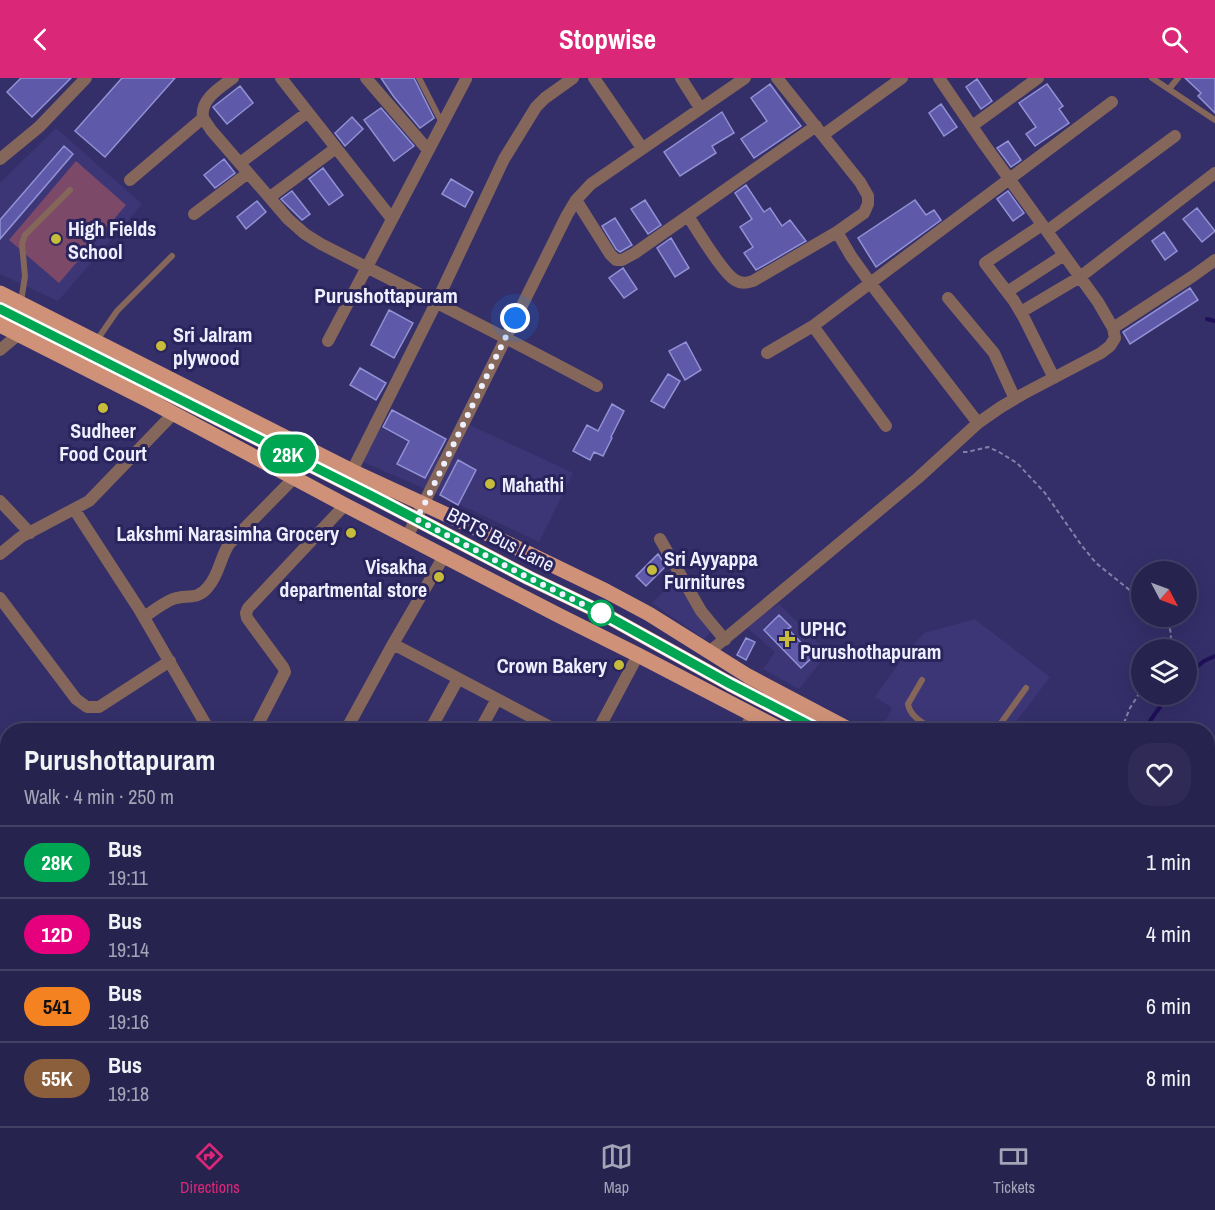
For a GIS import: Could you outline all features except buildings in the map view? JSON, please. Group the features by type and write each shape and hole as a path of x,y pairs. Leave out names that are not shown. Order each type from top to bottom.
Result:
{"main road":[{"path":"0,293 352,471 606,591 649,614 748,676 837,723"},
{"name":"BRTS Bus Lane","path":"0,309 610,617 805,723"},
{"path":"0,325 174,413 345,505 768,723"}],"street":[{"path":"0,159 39,127 86,78"},
{"path":"233,78 209,98 204,105 203,118 288,219 305,234 597,386"},
{"path":"281,78 392,219"},
{"path":"366,78 428,150"},
{"path":"328,341 466,78"},
{"path":"352,471 510,151 536,107 573,78"},
{"path":"594,78 642,148"},
{"path":"681,78 700,108"},
{"path":"408,537 576,200 591,184 745,78"},
{"path":"688,216 723,268 733,280 744,284 837,232 864,213 868,204 868,196 860,182 777,78"},
{"path":"576,200 609,254 616,260 622,260 902,78"},
{"path":"709,652 918,478 978,423 1015,399 1101,353 1110,346 1115,338 1113,328 1098,303 939,78"},
{"path":"972,126 1038,78"},
{"path":"767,353 813,326 871,284 1112,102"},
{"path":"194,214 308,112"},
{"path":"130,180 203,118"},
{"path":"1054,378 1021,312 985,263 1045,228 1175,136"},
{"path":"270,197 336,148"},
{"path":"1021,312 1080,277 1215,173"},
{"path":"837,232 850,256 978,423"},
{"path":"1007,292 1064,255"},
{"path":"1113,328 1215,260"},
{"path":"948,298 994,353 1015,399"},
{"path":"813,326 886,426"},
{"path":"0,350 19,334"},
{"path":"0,554 21,537 89,501 174,413"},
{"path":"144,617 171,600 198,595 208,588 229,544 294,478"},
{"path":"0,501 30,533"},
{"path":"259,723 285,672 284,667 247,618 246,613 248,608 345,505"},
{"path":"74,509 144,617 205,723"},
{"path":"660,539 701,611 724,639"},
{"path":"354,723 393,644 444,556"},
{"path":"0,598 76,699 87,707 99,707 170,661"},
{"path":"393,644 543,723"},
{"path":"602,723 638,655"},
{"path":"434,723 458,679"},
{"path":"484,723 497,699"},
{"path":"748,723 752,715"}],"lane":[{"path":"419,78 442,123"},
{"path":"1152,78 1215,120"},
{"path":"1169,90 1178,78"},
{"path":"20,304 25,276 22,244 25,235 70,190"},
{"path":"96,342 117,311 172,256"},
{"path":"922,680 908,704 914,717 923,723"},
{"path":"1001,723 1026,688"}],"path":[{"path":"949,449 967,452 988,447 1017,464 1046,493 1096,564 1131,591"},
{"path":"1124,723 1132,705"}],"shaded area":[{"name":"High Fields School","path":"56,128 142,204 58,301 0,274 0,183"},
{"path":"76,161 126,205 59,283 9,240"},
{"name":"Mahathi","path":"470,425 573,473 539,542 361,461 380,427 451,463"},
{"path":"678,577 711,632 704,639 652,603"},
{"name":"UPHC Purushothapuram","path":"779,604 828,653 799,689 763,669 775,652 745,626"},
{"path":"975,619 1050,677 1015,723 884,723 892,708 875,697 906,653 924,633"}],"waterway":[{"path":"1207,319 1215,321"},
{"path":"1197,667 1215,656"},
{"path":"1149,723 1161,705"}],"bus line":[{"name":"28K","path":"0,309 600,612 805,723"}],"place":[{"name":"High Fields School","path":"56,239"},
{"name":"Sri Jalram plywood","path":"161,346"},
{"name":"Sudheer Food Court","path":"103,408"},
{"name":"Mahathi","path":"490,484"},
{"name":"Lakshmi Narasimha Grocery","path":"351,533"},
{"name":"Sri Ayyappa Furnitures","path":"652,570"},
{"name":"Visakha departmental store","path":"439,577"},
{"name":"UPHC Purushothapuram","path":"787,639"},
{"name":"Crown Bakery","path":"619,665"}],"district":[{"name":"Purushottapuram","path":"386,295"}],"route":[{"path":"515,318 416,519 601,613"}]}
